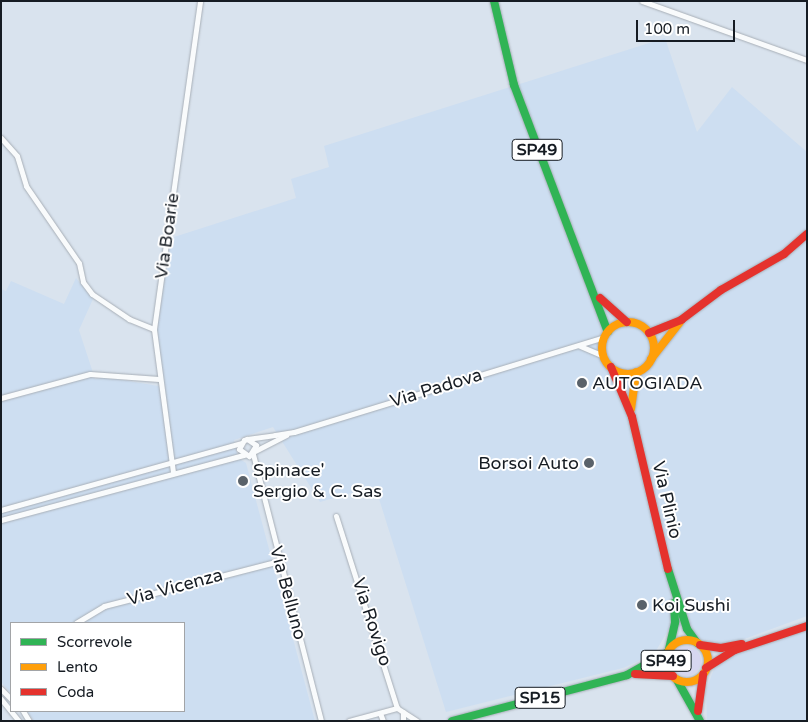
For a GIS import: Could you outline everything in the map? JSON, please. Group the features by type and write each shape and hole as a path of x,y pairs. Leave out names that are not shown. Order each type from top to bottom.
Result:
{"main road":[{"name":"SP49","path":"494,1 514,85 559,213 596,294 606,335 604,356 611,367"},
{"path":"611,367 628,373 636,372 651,359 681,320 721,290 784,254 807,234"},
{"name":"SP49","path":"596,294 627,322 650,332"},
{"path":"651,359 654,345 650,332 681,320"},
{"path":"606,335 627,322"},
{"name":"Via Plinio","path":"611,367 632,417 673,590"},
{"name":"Via Plinio","path":"632,417 631,388 636,372"},
{"name":"SP49","path":"673,590 687,629 706,656 699,717"},
{"name":"SP49","path":"673,590 675,622 666,665 699,717"},
{"path":"705,671 729,653 807,626"},
{"path":"698,644 721,648 769,638"},
{"name":"SP49","path":"668,651 678,642 698,644"},
{"name":"SP15","path":"452,721 627,675 668,651"},
{"name":"SP49","path":"675,678 694,681 705,671"},
{"name":"SP15","path":"627,675 675,678"}],"street":[{"name":"Via Boarie","path":"173,472 154,330 200,1"},
{"path":"642,1 807,60"},
{"path":"1,138 17,156 26,186 79,263 83,282 92,294 128,319 154,330"},
{"name":"Via Padova","path":"294,432 606,335"},
{"path":"578,345 604,356"},
{"path":"1,398 90,374 159,378"},
{"path":"1,510 171,464 247,440 294,432"},
{"path":"1,520 173,472 245,456 294,432"},
{"path":"247,440 254,443 254,466"},
{"path":"241,443 245,456 254,466"},
{"name":"Via Belluno","path":"254,466 321,721"},
{"name":"Via Rovigo","path":"336,516 403,721"},
{"name":"Via Vicenza","path":"78,622 104,606 279,560"},
{"path":"1,689 10,698"},
{"path":"1,699 10,710"},
{"path":"349,721 400,710 417,721"},
{"path":"380,713 383,721"}],"shaded area":[{"path":"665,38 697,132 732,87 807,152 807,616 728,645 709,644 697,637 688,624 669,629 654,654 623,668 446,712 375,486 320,502 273,427 234,440 238,458 246,463 315,721 34,721 28,712 185,712 185,622 10,622 10,692 1,682 1,289 6,291 11,281 64,304 76,278 93,299 79,330 95,379 105,377 164,387 157,329 171,238 296,198 291,179 329,167 324,146"},
{"path":"807,627 807,721 707,721 706,690 714,669 735,653"},
{"path":"686,646 697,650 701,661 697,672 686,676 675,672 671,661 675,650"}],"traffic: fast":[{"path":"494,1 514,85 608,332"},
{"path":"668,569 687,629 697,643"},
{"path":"669,649 675,622 674,603"},
{"path":"452,721 627,675 668,652"},
{"path":"677,680 700,721"}],"traffic: slow":[{"path":"628,322 638,324 646,330 652,338 654,348 652,358 646,366 638,372 628,374 618,372 610,366 604,358 602,348 604,338 610,330 618,324 628,322"},
{"path":"651,359 680,322"},
{"path":"631,409 636,372"},
{"path":"687,640 702,646 708,661 702,676 687,682 672,676 666,661 672,646 687,640"}],"traffic: jam":[{"path":"649,333 681,320 721,290 784,254 807,234"},
{"path":"600,298 627,322"},
{"path":"611,367 632,417 668,569"},
{"path":"706,668 735,650 807,626"},
{"path":"700,645 721,648 742,644"},
{"path":"635,674 673,676"},
{"path":"698,711 703,674"}],"place":[{"name":"AUTOGIADA","path":"582,383"},
{"name":"Borsoi Auto","path":"589,463"},
{"name":"Spinace' Sergio & C. Sas","path":"243,481"},
{"name":"Koi Sushi","path":"642,605"}]}
